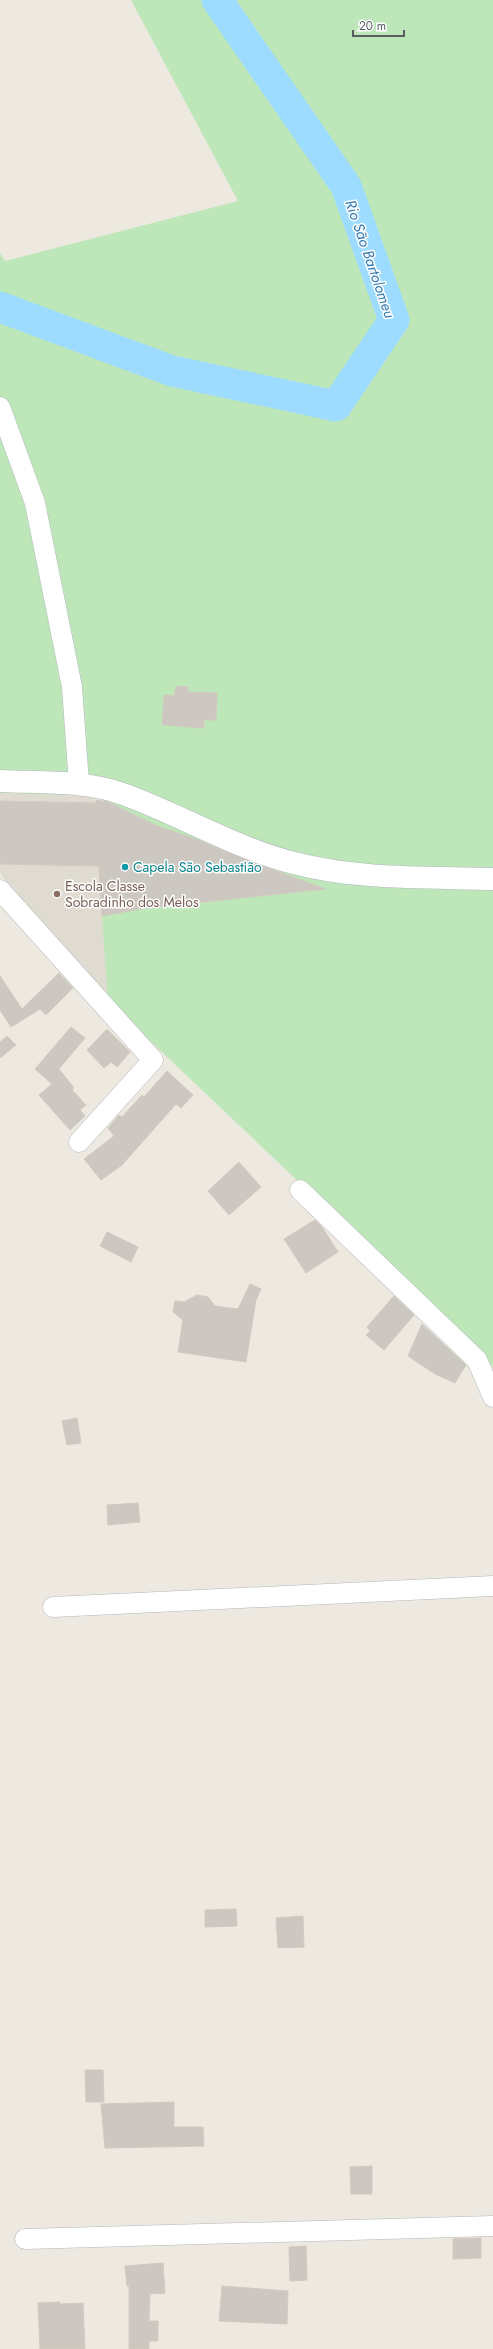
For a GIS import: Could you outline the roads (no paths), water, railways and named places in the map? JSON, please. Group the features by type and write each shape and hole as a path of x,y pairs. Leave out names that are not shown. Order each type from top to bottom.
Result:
{"street":[{"path":"0,407 37,511 72,686 79,784"},
{"path":"0,781 79,784 122,794 248,847 293,863 327,871 390,877 493,879"},
{"path":"0,890 153,1060 79,1142"},
{"path":"300,1190 477,1360 493,1397"},
{"path":"53,1607 493,1586"},
{"path":"25,2239 493,2226"}],"waterway":[{"name":"Rio São Bartolomeu","path":"0,307 172,371 336,406 394,320 346,186 217,0"}],"place":[{"name":"Capela São Sebastião","path":"125,867"},
{"name":"Escola Classe Sobradinho dos Melos","path":"57,894"}]}
